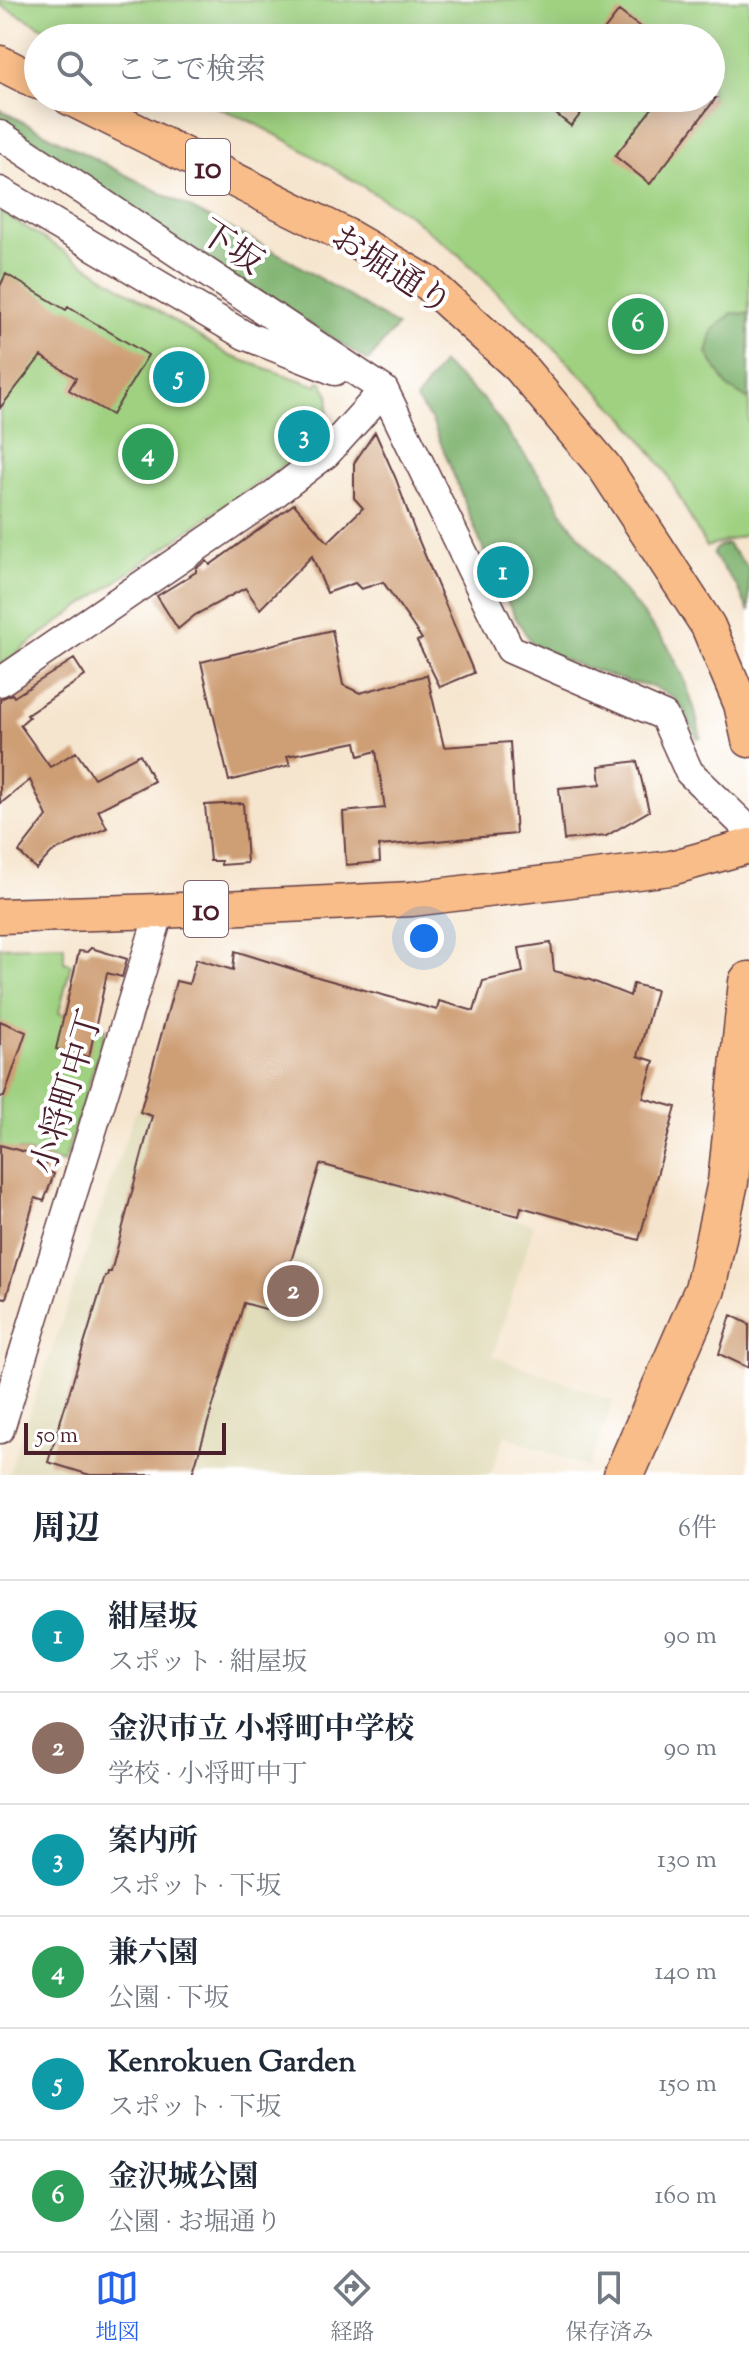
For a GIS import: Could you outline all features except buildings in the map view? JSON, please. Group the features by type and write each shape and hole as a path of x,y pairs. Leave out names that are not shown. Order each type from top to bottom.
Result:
{"highway":[{"path":"624,1475 705,1289 728,1182 746,1053 749,982"}],"main road":[{"path":"0,63 24,75"},
{"name":"お堀通り","path":"98,112 347,236 428,283 520,367 605,468 708,626 741,704 749,740"},
{"name":"10","path":"0,916 412,899 671,868 749,846"}],"street":[{"name":"下坂","path":"0,135 384,390"},
{"path":"0,191 244,335 384,390 510,649 664,716 689,772 749,830"},
{"path":"0,682 269,498 326,454 384,390"},
{"name":"小将町中丁","path":"0,1429 160,911"}],"shaded area":[{"path":"137,1107 534,1225 493,1356 614,1401 588,1469 505,1435 490,1475 8,1475"}],"green space":[{"path":"0,0 749,0 749,534 706,547 666,472 626,419 459,255 408,214 288,141 229,112 725,112 725,24 36,24 0,5"},
{"path":"0,110 283,256 397,326 368,361 220,272 0,126"},
{"path":"0,211 230,356 317,386 319,381 322,382 329,395 322,434 271,474 0,666"},
{"path":"732,313 749,314 749,400 728,387 707,353 713,330"},
{"path":"442,363 485,401 551,491 566,519 668,646 683,676 701,738 697,738 684,710 672,696 651,686 628,682 564,660 533,645 494,576 432,421 416,400"},
{"path":"727,544 749,569 749,612 738,588 713,555 718,547"},
{"path":"64,945 64,962 71,964 59,1013 106,1029 64,1163 19,1150 0,1195 0,947"}],"place":[{"name":"金沢城公園","path":"638,324"},
{"name":"Kenrokuen Garden","path":"179,377"},
{"name":"案内所","path":"304,436"},
{"name":"兼六園","path":"148,454"},
{"name":"紺屋坂","path":"503,572"},
{"name":"金沢市立 小将町中学校","path":"293,1291"}]}
